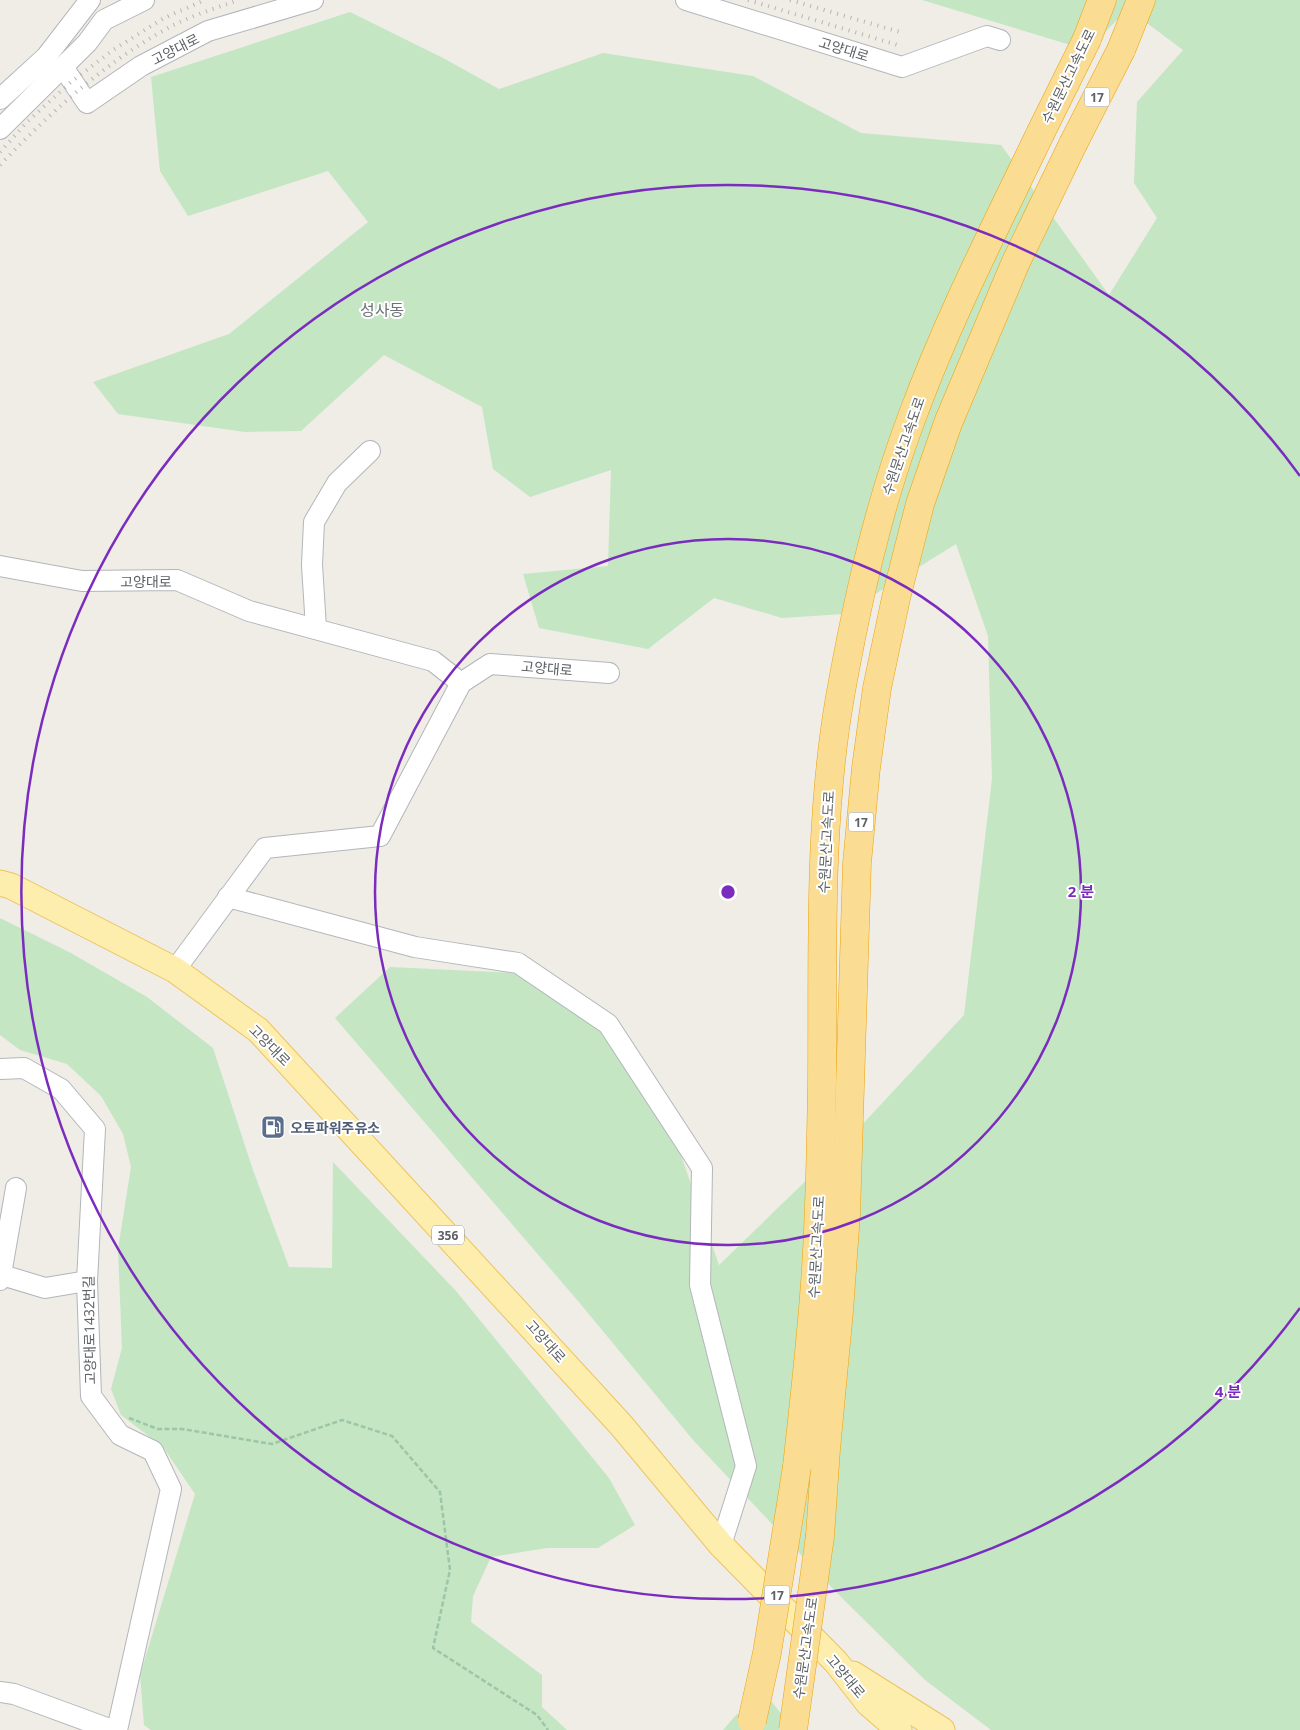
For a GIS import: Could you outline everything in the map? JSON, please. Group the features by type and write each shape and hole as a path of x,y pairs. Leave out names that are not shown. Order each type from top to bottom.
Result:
{"highway":[{"name":"수원문산고속도로","path":"751,1726 767,1653 797,1467 816,1267 821,1103 824,857 828,791 840,699 852,634 889,483 934,359 961,296 1087,40 1102,0"},
{"name":"수원문산고속도로","path":"793,1730 820,1536 826,1449 840,1311 846,1214 858,863 866,768 877,688 896,598 918,513 948,423 1016,264 1073,144 1121,50 1141,0"}],"main road":[{"name":"고양대로","path":"0,883 11,886 175,970 258,1030 621,1425 721,1546 836,1662 868,1704 899,1730"},
{"path":"836,1662 942,1730"},
{"path":"868,1704 892,1730"}],"street":[{"path":"0,99 46,57 90,0"},
{"path":"0,129 87,43 104,20 144,0"},
{"name":"고양대로","path":"63,67 87,103 141,66 208,32 313,0"},
{"name":"고양대로","path":"686,0 902,67 988,36 1000,40"},
{"path":"316,628 312,565 314,522 337,483 370,451"},
{"name":"고양대로","path":"0,566 82,581 177,580 249,611 433,661 461,683"},
{"name":"고양대로","path":"175,970 265,848 380,836 461,683 490,664 609,673"},
{"path":"228,897 416,947 518,963 608,1024 702,1168 700,1285 746,1466 721,1546"},
{"name":"고양대로1432번길","path":"0,1069 24,1068 60,1089 95,1129 87,1281 91,1396 120,1435 153,1451 171,1489 117,1730"},
{"path":"16,1188 1,1278 45,1288 87,1281"},
{"path":"0,1692 14,1694 112,1730"}],"path":[{"path":"100,1407 158,1428 182,1429 272,1444 342,1420 392,1436 440,1492 450,1570 433,1648 536,1715 548,1730"}],"green space":[{"path":"922,0 1300,0 1300,1730 991,1730 925,1680 835,1591 693,1440 578,1301 335,1018 390,967 516,973 602,1030 668,1118 719,1265 846,1142 964,1015 992,779 988,636 956,544 843,614 782,618 714,598 648,649 539,628 523,574 608,566 611,470 530,497 493,469 482,407 384,355 301,431 245,432 118,414 93,382 229,334 368,222 328,171 188,216 160,171 151,77 350,12 443,58 499,89 603,53 753,76 861,133 1001,145 1109,295 1157,218 1134,183 1137,102 1183,50 1128,9 1087,50"},
{"path":"0,918 71,953 147,997 213,1048 253,1170 289,1267 332,1268 333,1162 456,1291 609,1478 635,1525 598,1548 547,1548 491,1557 473,1596 471,1622 542,1675 542,1707 567,1730 151,1730 144,1725 140,1675 195,1494 163,1447 121,1415 111,1389 122,1348 118,1249 131,1167 123,1134 101,1096 67,1064 20,1050 0,1035"},
{"path":"768,1697 794,1730 723,1730 736,1715"}],"railway":[{"path":"0,152 28,121 71,82 113,50 164,18 205,0"},
{"path":"0,165 79,90 122,57 176,24 203,12 239,0"},
{"path":"748,0 901,46"},
{"path":"790,0 900,32"}],"place":[{"name":"오토파워주유소","path":"273,1127"}],"district":[{"name":"성사동","path":"382,310"}]}
